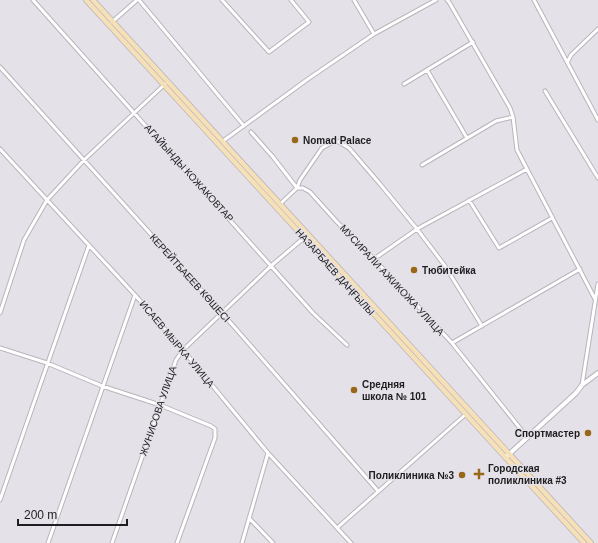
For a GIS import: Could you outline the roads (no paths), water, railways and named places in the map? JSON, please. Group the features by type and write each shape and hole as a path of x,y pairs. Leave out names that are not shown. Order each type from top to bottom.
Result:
{"main road":[{"name":"НАЗАРБАЕВ ДАҢҒЫЛЫ","path":"86,0 111,23"},
{"name":"НАЗАРБАЕВ ДАҢҒЫЛЫ","path":"93,0 111,23 306,236 508,456 591,543"},
{"name":"НАЗАРБАЕВ ДАҢҒЫЛЫ","path":"166,83 223,141 280,204 306,236 466,414 508,456 584,543"}],"street":[{"name":"АГАЙЫНДЫ КОЖАКОВТАР","path":"33,0 313,313 347,345"},
{"path":"111,23 138,0 244,126"},
{"path":"222,0 269,52 309,22 291,0"},
{"path":"354,0 374,34"},
{"path":"223,141 308,78 374,34 436,0"},
{"path":"454,0 448,1 473,42 514,117 517,150 595,299"},
{"path":"534,0 568,61 598,120"},
{"path":"568,61 571,55 598,30"},
{"path":"404,84 473,42"},
{"name":"КЕРЕЙТБАЕЕВ КӨШЕСІ","path":"0,67 222,313 378,491"},
{"path":"427,70 467,138"},
{"path":"0,313 24,240 47,200 84,160 166,83"},
{"path":"545,91 598,178"},
{"path":"422,165 496,122 514,117"},
{"name":"МУСИРАЛИ АЖИКОЖА УЛИЦА","path":"251,132 297,188 303,188 310,192 452,343 527,437"},
{"path":"280,204 297,188 300,180 322,148 337,141 349,148 417,229 445,266 482,326"},
{"name":"ИСАЕВ МЫРКА УЛИЦА","path":"0,149 135,295 183,350 268,453 351,543"},
{"path":"374,259 417,229 527,169"},
{"path":"470,200 499,248 552,218"},
{"name":"ЖУНИСОВА УЛИЦА","path":"112,543 176,360 183,350 306,236"},
{"path":"0,500 89,245"},
{"path":"452,343 580,269"},
{"path":"582,385 598,284"},
{"path":"48,543 135,295"},
{"path":"0,348 47,364 102,386 160,405 215,429 215,438 178,543"},
{"path":"508,456 576,393 582,385 598,373"},
{"path":"337,528 466,414"},
{"path":"242,543 268,453"},
{"path":"249,518 273,543"}],"place":[{"name":"Nomad Palace","path":"295,140"},
{"name":"Тюбитейка","path":"414,270"},
{"name":"Средняя школа № 101","path":"354,390"},
{"name":"Спортмастер","path":"588,433"},
{"name":"Городская поликлиника #3","path":"479,474"},
{"name":"Поликлиника №3","path":"462,475"}]}
